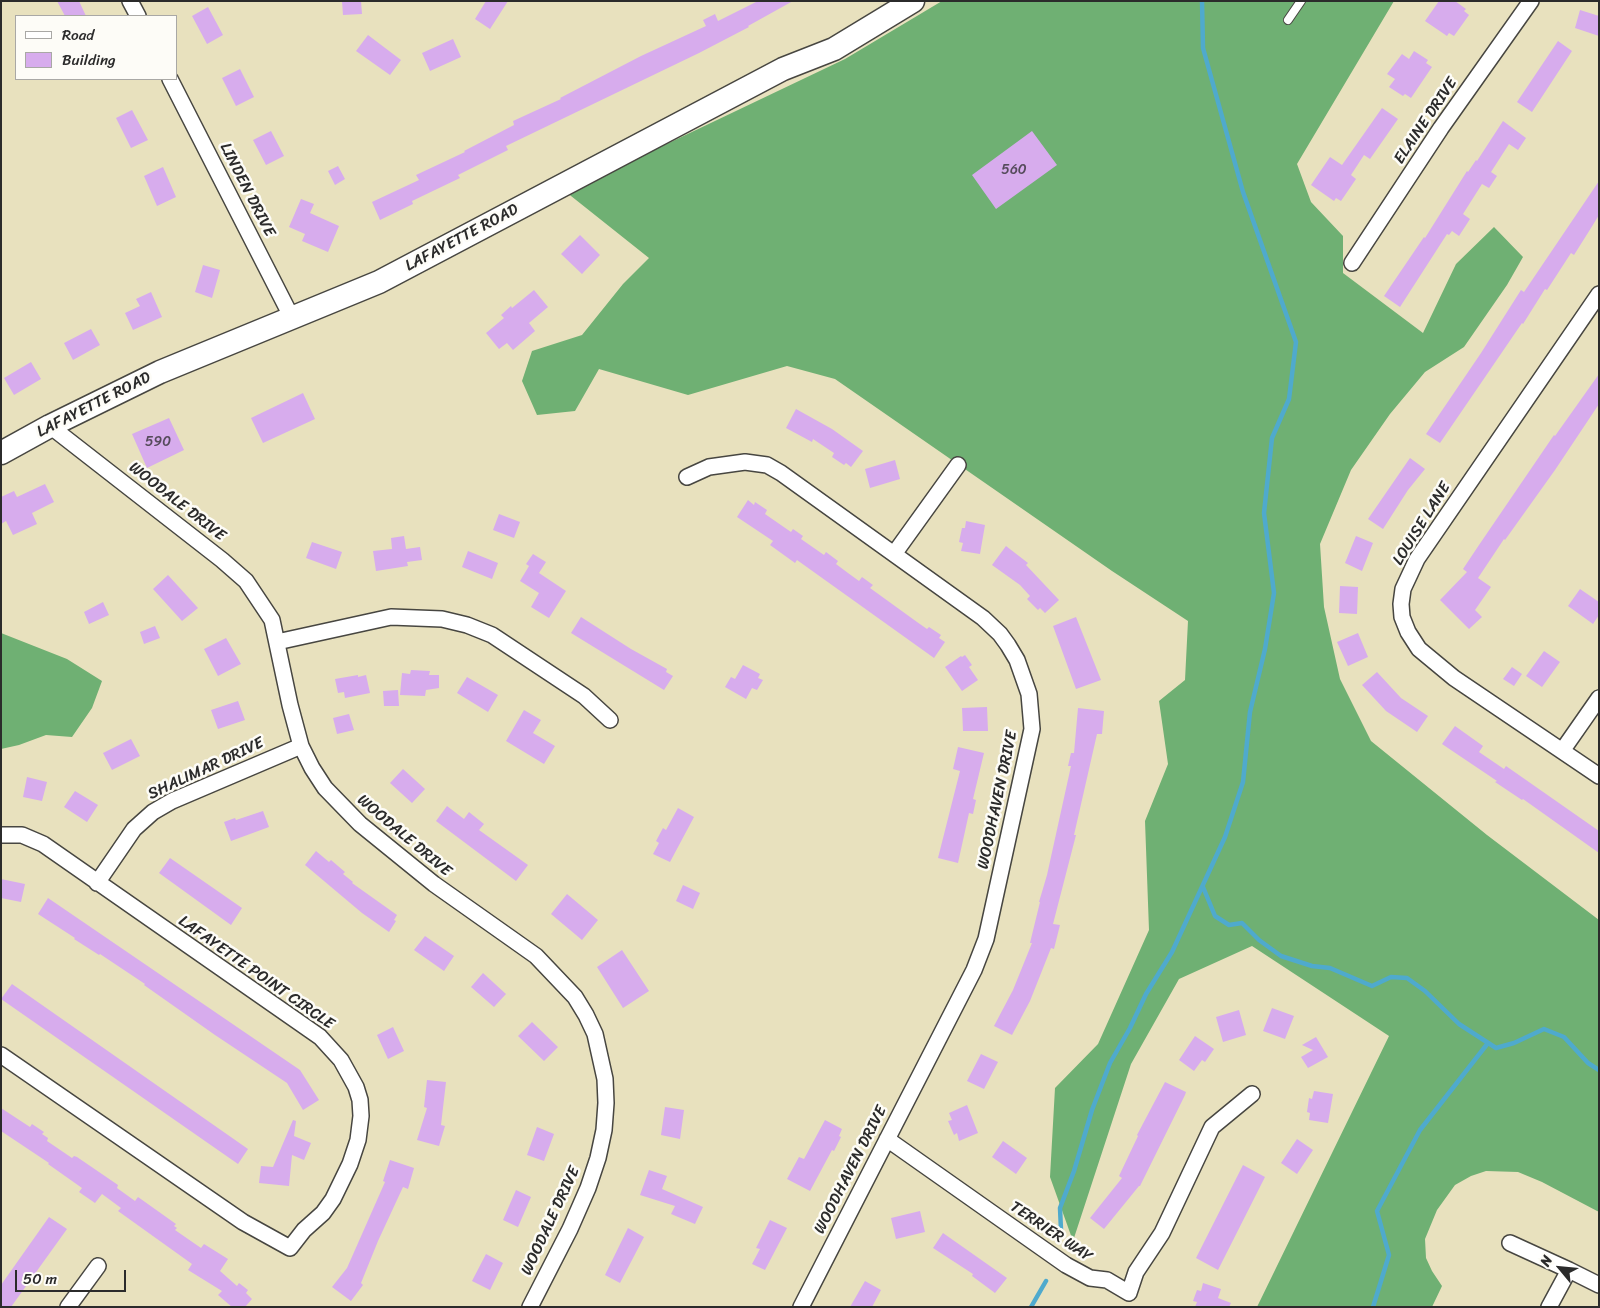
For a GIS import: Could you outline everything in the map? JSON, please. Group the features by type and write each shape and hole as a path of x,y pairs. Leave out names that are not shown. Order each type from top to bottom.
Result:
{"main road":[{"name":"LAFAYETTE ROAD","path":"1,453 50,426 160,372 378,282 783,69 834,49 913,1"}],"street":[{"path":"130,1 137,15"},
{"name":"ELAINE DRIVE","path":"1352,263 1441,128 1531,1"},
{"name":"LINDEN DRIVE","path":"171,80 292,318"},
{"name":"LOUISE LANE","path":"1599,294 1417,558 1403,589 1401,604 1402,617 1408,632 1419,649 1454,678 1599,776"},
{"name":"WOODALE DRIVE","path":"50,426 246,581 272,620 290,706 301,746 317,775 343,808 360,824 434,884 536,956 575,997 586,1015 594,1034 605,1079 604,1130 598,1158 588,1188 570,1229 530,1307"},
{"name":"WOODHAVEN DRIVE","path":"687,477 709,467 731,462 766,465 781,473 983,618 1000,634 1016,660 1029,694 1032,729 986,939 974,970 801,1307"},
{"path":"894,554 958,465"},
{"path":"277,642 391,616 442,619 466,625 492,635 584,696 610,720"},
{"path":"1562,750 1599,698"},
{"name":"SHALIMAR DRIVE","path":"97,883 141,820 172,801 301,746"},
{"name":"LAFAYETTE POINT CIRCLE","path":"1,836 22,836 43,844 320,1038 341,1060 356,1088 360,1100 361,1116 358,1140 350,1164 333,1199 290,1248 243,1222 1,1054"},
{"name":"TERRIER WAY","path":"887,1139 1066,1265 1090,1278 1107,1280 1129,1293 1136,1272 1162,1233 1212,1127 1252,1094"},
{"path":"1510,1244 1599,1284"},
{"path":"68,1307 98,1266"},
{"path":"1549,1307 1569,1270"}],"lane":[{"path":"1288,20 1301,1"}],"green space":[{"path":"942,1 1394,1 1297,164 1311,202 1343,236 1343,273 1423,333 1456,264 1494,227 1523,257 1507,285 1464,347 1425,372 1390,414 1351,470 1320,544 1324,607 1340,679 1371,741 1487,835 1599,920 1599,1212 1542,1182 1518,1172 1486,1171 1471,1176 1455,1185 1437,1210 1425,1239 1426,1258 1442,1286 1432,1307 1257,1307 1389,1036 1252,946 1179,979 1131,1064 1073,1241 1050,1177 1055,1088 1098,1044 1149,930 1145,821 1168,764 1159,701 1185,680 1188,621 1112,571 835,379 787,366 688,395 599,369 575,411 537,415 522,381 532,351 582,335 623,284 649,258 566,192 845,59"},
{"path":"1,633 67,659 102,681 92,708 72,737 46,735 19,745 1,749"}],"building":[{"path":"57,1 79,1 86,15 64,15"},
{"path":"342,1 361,1 362,14 343,15"},
{"path":"486,1 508,1 490,29 475,19"},
{"path":"758,1 793,1 699,53 506,146 508,150 458,175 460,178 412,201 413,204 380,220 372,202 419,180 416,175 465,152 514,125 513,121 561,99 641,56 706,26 703,20 715,14 718,21"},
{"path":"1439,1 1455,1 1466,9 1464,11 1469,15 1454,36 1449,33 1447,36 1425,21"},
{"path":"208,7 223,35 207,44 192,16"},
{"path":"1580,10 1599,16 1599,36 1575,28"},
{"path":"368,35 401,60 390,75 356,51"},
{"path":"453,39 461,57 430,71 422,53"},
{"path":"1558,41 1572,51 1532,112 1517,102"},
{"path":"1414,51 1428,60 1426,63 1432,67 1411,98 1405,94 1403,96 1389,87 1395,79 1387,74 1402,54 1409,59"},
{"path":"240,69 254,97 236,106 222,78"},
{"path":"1382,108 1398,119 1370,159 1364,155 1351,175 1356,179 1341,201 1336,198 1334,201 1311,185 1330,157 1342,165"},
{"path":"132,110 148,140 131,148 116,118"},
{"path":"1503,121 1526,138 1518,150 1509,144 1491,172 1497,176 1489,188 1482,184 1463,214 1470,219 1459,236 1452,231 1449,235 1447,234 1400,307 1384,296 1425,238 1467,171 1477,161"},
{"path":"271,131 284,156 266,165 253,140"},
{"path":"1032,131 1057,165 996,209 972,175"},
{"path":"338,166 345,179 335,185 328,171"},
{"path":"163,167 176,197 157,206 144,176"},
{"path":"1599,181 1599,215 1574,255 1571,253 1547,290 1545,289 1523,324 1440,443 1426,434 1521,290 1524,292"},
{"path":"301,199 314,204 310,213 339,226 328,252 302,241 305,234 289,227"},
{"path":"580,235 600,255 582,274 561,254"},
{"path":"203,265 220,270 212,298 195,292"},
{"path":"534,290 548,307 529,323 535,331 513,350 507,343 499,349 486,333 504,318 501,315 511,306 512,308"},
{"path":"151,292 162,317 133,330 125,313 140,306 136,299"},
{"path":"91,329 100,345 73,360 64,343"},
{"path":"31,362 41,379 14,395 4,378"},
{"path":"1599,374 1599,404 1555,470 1478,578 1491,587 1475,610 1482,617 1469,629 1440,600 1467,572 1463,569 1479,545 1554,435"},
{"path":"303,393 315,419 263,443 251,418"},
{"path":"796,409 832,429 863,451 851,467 832,457 834,453 813,439 812,442 786,428"},
{"path":"169,418 184,450 147,468 132,434"},
{"path":"1410,458 1425,469 1408,490 1383,529 1368,519"},
{"path":"895,460 900,479 870,488 865,469"},
{"path":"45,484 54,502 32,513 37,524 13,535 6,521 1,524 1,497 14,491 17,497"},
{"path":"748,500 754,505 755,502 767,510 765,514 791,532 793,529 803,536 801,539 824,555 826,552 838,561 836,564 859,581 862,577 873,585 870,588 927,629 929,627 941,635 939,638 945,642 934,658 797,560 795,563 770,545 773,541 737,517"},
{"path":"499,514 520,522 514,538 493,530"},
{"path":"966,521 985,525 980,554 961,551 963,543 959,542 962,528 965,528"},
{"path":"404,536 406,549 420,547 422,560 407,562 408,566 376,571 373,551 392,549 391,538"},
{"path":"1356,536 1373,543 1362,571 1345,563"},
{"path":"312,542 342,552 336,569 306,558"},
{"path":"1006,546 1028,563 1026,565 1059,600 1045,613 1040,608 1038,610 1027,599 1030,596 1020,585 992,565"},
{"path":"468,551 498,563 492,579 462,567"},
{"path":"533,554 546,562 539,573 566,591 549,618 531,607 539,593 520,581 529,566 526,564"},
{"path":"168,575 198,608 182,621 153,589"},
{"path":"1340,586 1358,587 1357,614 1339,613"},
{"path":"1580,589 1599,602 1599,615 1593,624 1568,606"},
{"path":"103,602 109,615 89,624 84,612"},
{"path":"581,617 631,649 667,669 666,672 673,676 664,690 571,633"},
{"path":"1076,617 1101,680 1076,689 1053,626"},
{"path":"155,626 160,638 144,644 140,632"},
{"path":"1358,633 1368,657 1348,666 1337,642"},
{"path":"226,638 241,664 218,676 204,649"},
{"path":"1544,651 1560,662 1542,687 1526,676"},
{"path":"965,655 972,665 969,667 978,680 962,691 945,667"},
{"path":"743,665 760,674 758,678 763,680 757,690 752,688 746,699 725,687 731,677 735,679"},
{"path":"1512,667 1522,674 1514,686 1503,679"},
{"path":"411,670 430,671 429,675 439,675 439,688 426,690 425,696 400,695 402,673 410,674"},
{"path":"1377,672 1401,698 1428,716 1417,732 1386,711 1362,685"},
{"path":"358,675 358,677 366,675 370,693 345,698 344,692 338,693 335,679"},
{"path":"467,677 498,695 488,712 457,693"},
{"path":"398,690 399,706 384,706 383,691"},
{"path":"238,701 245,720 218,729 211,710"},
{"path":"987,707 988,731 963,731 962,708"},
{"path":"1078,708 1104,711 1102,734 1097,734 1074,835 1076,835 1053,924 1060,925 1054,949 1051,948 1030,1001 1012,1035 994,1026 1013,990 1032,943 1030,943 1071,766 1068,766 1071,753 1074,753"},
{"path":"524,710 541,720 533,733 555,746 544,764 506,741"},
{"path":"349,714 354,730 337,734 333,718"},
{"path":"1455,726 1483,746 1479,752 1504,769 1506,766 1599,831 1599,853 1442,744"},
{"path":"131,739 140,756 112,770 103,753"},
{"path":"958,747 984,753 973,799 976,800 973,814 969,813 958,863 938,858 960,771 953,769"},
{"path":"403,769 425,789 412,803 390,783"},
{"path":"27,777 47,782 42,801 23,797"},
{"path":"75,791 98,805 87,822 64,807"},
{"path":"447,806 464,819 469,812 484,824 479,830 528,865 516,881 436,821"},
{"path":"678,808 694,817 670,862 653,854 659,843 656,841 663,828 666,830"},
{"path":"263,811 269,827 231,841 224,822"},
{"path":"316,851 329,862 331,860 345,872 343,874 352,883 397,915 394,920 396,921 389,932 362,913 305,865"},
{"path":"170,858 242,908 231,925 159,873"},
{"path":"1,879 25,884 21,902 1,898"},
{"path":"683,885 700,893 693,909 676,901"},
{"path":"567,894 598,920 582,940 551,914"},
{"path":"48,898 300,1070 319,1100 303,1110 287,1083 215,1035 145,984 38,914"},
{"path":"425,936 454,956 444,971 414,950"},
{"path":"622,950 649,991 623,1008 597,967"},
{"path":"483,973 506,994 494,1007 471,987"},
{"path":"12,984 248,1149 238,1164 1,999"},
{"path":"1272,1008 1294,1016 1285,1039 1263,1031"},
{"path":"1239,1010 1246,1035 1223,1042 1216,1017"},
{"path":"532,1022 558,1047 544,1061 518,1036"},
{"path":"393,1027 404,1051 388,1059 377,1035"},
{"path":"1195,1036 1214,1049 1205,1062 1202,1060 1194,1071 1179,1060"},
{"path":"1316,1037 1328,1057 1308,1068 1301,1057 1313,1050 1302,1045"},
{"path":"981,1054 998,1062 984,1089 967,1081"},
{"path":"427,1080 446,1082 441,1125 445,1126 439,1146 417,1140 427,1108 424,1107"},
{"path":"1165,1082 1186,1092 1185,1095 1140,1186 1104,1229 1090,1218 1122,1178 1119,1176 1137,1135"},
{"path":"1314,1091 1333,1094 1328,1123 1309,1120 1310,1113 1307,1112 1309,1098 1312,1099"},
{"path":"967,1105 978,1133 959,1141 957,1133 954,1135 948,1121 952,1120 949,1113"},
{"path":"665,1107 684,1110 680,1139 661,1135"},
{"path":"1,1108 30,1127 32,1124 44,1132 42,1134 48,1138 47,1141 72,1158 74,1156 77,1157 118,1185 117,1188 135,1201 138,1197 176,1224 174,1226 177,1228 175,1230 201,1248 204,1244 228,1259 220,1271 237,1286 239,1283 248,1290 246,1293 252,1299 245,1307 232,1307 218,1295 222,1291 188,1270 192,1264 118,1211 121,1208 102,1194 95,1203 79,1192 82,1188 1,1131"},
{"path":"293,1120 296,1121 294,1136 311,1143 304,1160 292,1155 289,1186 259,1183 261,1166 273,1167"},
{"path":"825,1120 842,1129 839,1136 841,1137 810,1191 787,1179 799,1157 804,1159"},
{"path":"537,1127 554,1134 544,1161 527,1155"},
{"path":"1297,1139 1313,1150 1297,1174 1281,1163"},
{"path":"1003,1141 1027,1158 1016,1174 992,1157"},
{"path":"390,1160 414,1168 408,1189 403,1187 378,1241 361,1283 363,1285 351,1301 332,1287 347,1268 385,1182 383,1181"},
{"path":"1243,1165 1265,1177 1218,1270 1196,1258"},
{"path":"649,1170 667,1176 662,1189 703,1207 695,1224 671,1214 675,1206 640,1195"},
{"path":"516,1190 531,1197 518,1227 503,1220"},
{"path":"920,1211 925,1232 896,1239 891,1218"},
{"path":"49,1217 67,1229 11,1307 1,1307 1,1285"},
{"path":"770,1220 787,1228 765,1270 752,1264 760,1249 756,1248"},
{"path":"628,1228 644,1237 620,1283 605,1275"},
{"path":"943,1233 1007,1278 995,1293 972,1276 973,1274 933,1248"},
{"path":"486,1254 503,1263 490,1290 472,1281"},
{"path":"865,1281 881,1290 872,1307 850,1307"},
{"path":"1203,1283 1221,1289 1218,1298 1231,1303 1229,1307 1195,1307 1197,1302 1193,1301 1197,1290 1201,1291"}],"waterway":[{"path":"1061,1230 1060,1208 1074,1171 1092,1110 1110,1063 1130,1028 1146,994 1172,952 1225,837 1243,782 1250,712 1265,649 1274,593 1264,513 1272,438 1289,399 1296,342 1243,192 1203,48 1202,1"},
{"path":"1203,887 1215,916 1229,925 1242,923 1259,940 1281,956 1312,966 1330,968 1372,986 1391,977 1407,978 1425,991 1459,1024 1496,1048 1514,1043 1544,1029 1564,1037 1588,1063 1599,1070"},
{"path":"1373,1307 1389,1255 1377,1211 1420,1130 1488,1043"},
{"path":"1031,1307 1046,1281"}]}
